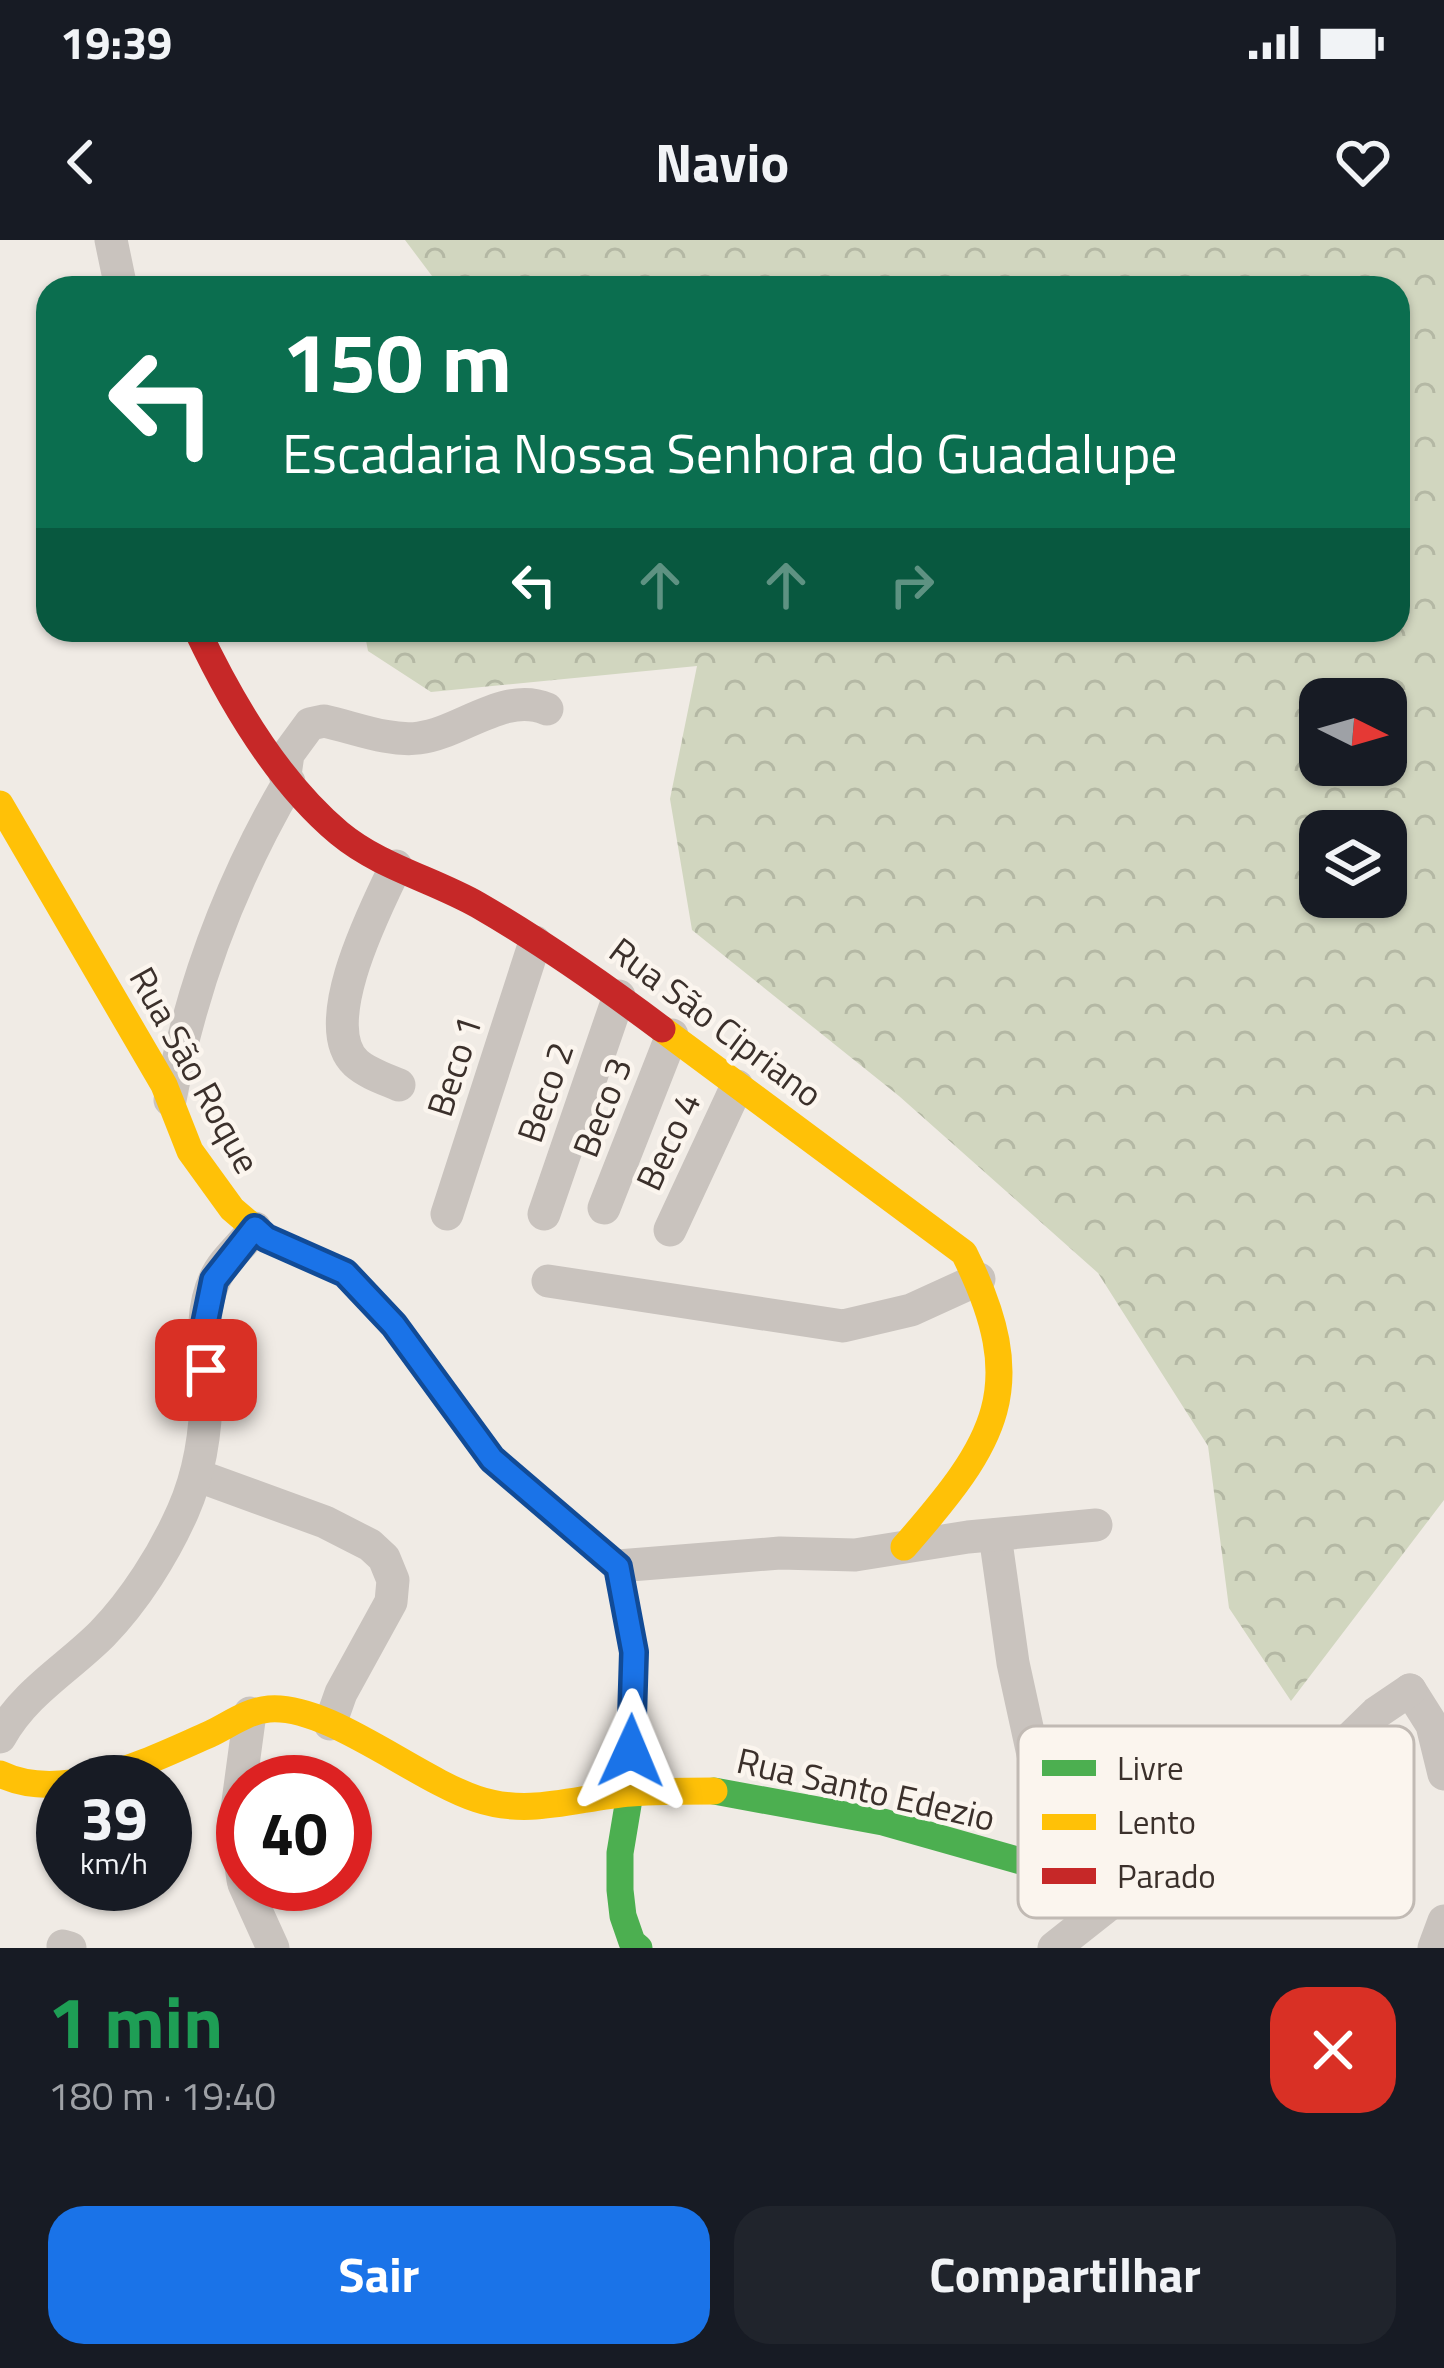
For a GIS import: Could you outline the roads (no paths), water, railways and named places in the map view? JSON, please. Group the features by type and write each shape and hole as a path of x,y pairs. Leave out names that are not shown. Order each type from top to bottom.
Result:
{"street":[{"path":"112,240 120,276"},
{"name":"Rua São Cipriano","path":"202,642 216,674 287,778 359,848 476,905 565,957 964,1253 992,1305 999,1354 995,1417 977,1457 904,1547"},
{"path":"170,1100 191,1004 215,932 287,778 288,754 310,724 324,721 418,738 506,707 535,704 547,710"},
{"name":"Rua São Roque","path":"0,804 125,1016 170,1100 190,1151 232,1209 266,1238 345,1273 394,1325 492,1459 618,1567"},
{"path":"396,866 358,955 342,1019 355,1063 399,1084"},
{"name":"Beco 1","path":"447,1214 535,942"},
{"name":"Beco 2","path":"544,1214 620,996"},
{"name":"Beco 3","path":"604,1208 672,1035"},
{"name":"Beco 4","path":"670,1230 737,1086"},
{"path":"0,1737 31,1695 102,1634 130,1600 181,1515 205,1433 202,1338 214,1280 255,1228"},
{"path":"548,1281 843,1326 911,1310 979,1280"},
{"path":"196,1475 325,1522 370,1545 384,1558 393,1580 391,1602 330,1724"},
{"path":"639,1948 623,1916 620,1890 620,1853 630,1793 634,1652 618,1567 780,1553 855,1556 1096,1525"},
{"path":"994,1535 1027,1726"},
{"path":"1364,1726 1410,1690 1444,1692"},
{"path":"1410,1690 1432,1725 1444,1774"},
{"name":"Rua Santo Edezio","path":"250,1713 291,1709 330,1724 436,1783 482,1801 534,1809 630,1793 712,1791 883,1822 1018,1860"},
{"path":"0,1774 15,1784 84,1779 139,1763 250,1713"},
{"path":"244,1755 250,1713"},
{"path":"257,1911 274,1948"},
{"path":"1054,1948 1084,1918"},
{"path":"1434,1948 1444,1921"}]}
